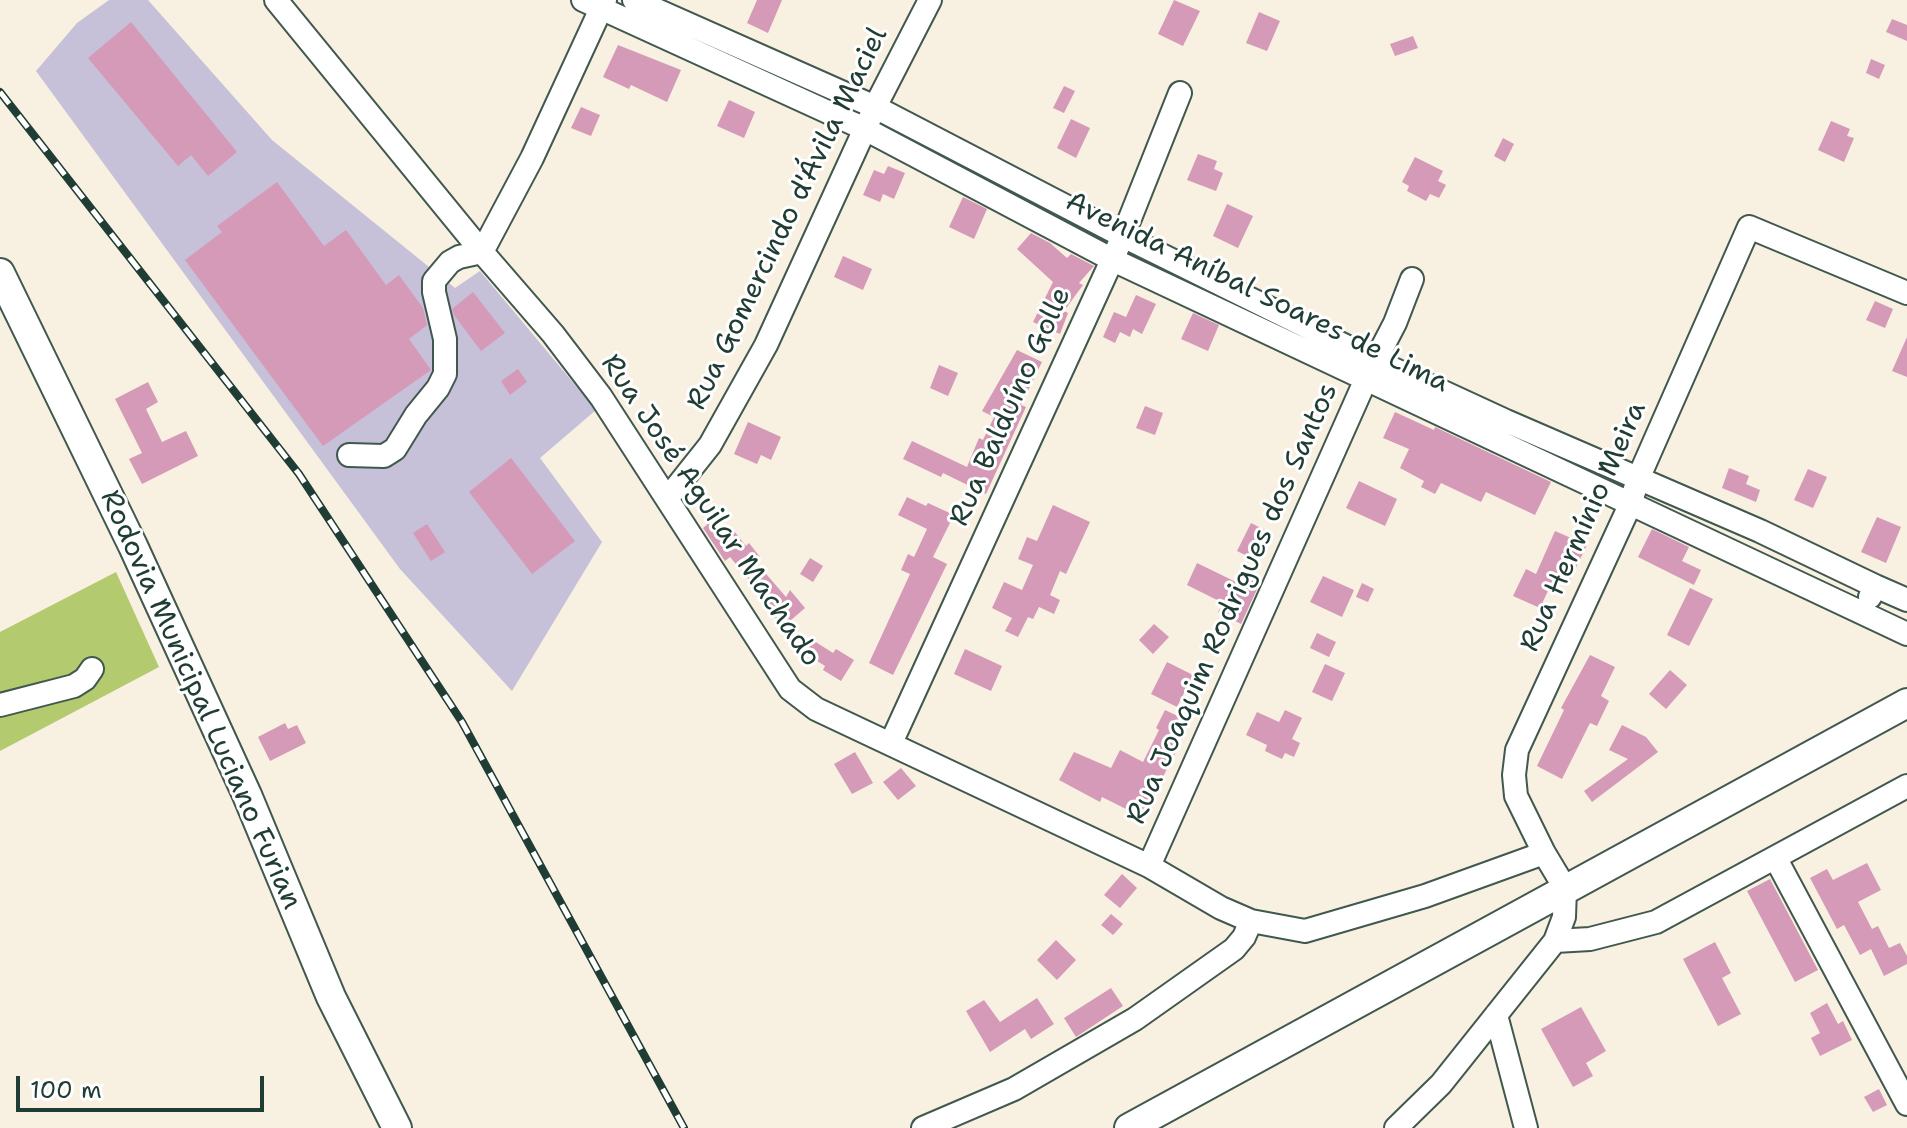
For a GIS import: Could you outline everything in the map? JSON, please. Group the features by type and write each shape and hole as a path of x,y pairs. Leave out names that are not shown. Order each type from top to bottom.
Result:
{"main road":[{"name":"Rodovia Municipal Luciano Furian","path":"0,273 133,546 247,795 387,1124"},
{"path":"1129,1128 1907,703"}],"street":[{"name":"Rua José Aguilar Machado","path":"276,0 553,334 601,397 790,689 816,709 1149,866 1221,908 1251,921 1305,931 1425,896 1544,853"},
{"name":"Avenida Aníbal Soares de Lima","path":"634,0 875,107 1630,505 1907,634"},
{"name":"Rua Gomercindo d'Ávila Maciel","path":"667,499 710,445 766,345 875,107 930,0"},
{"path":"349,455 384,456 395,449 416,415 438,388 445,374 445,339 434,281 450,262 482,252 532,158 596,3"},
{"name":"Avenida Aníbal Soares de Lima","path":"596,3 865,129 1111,259 1760,531 1907,600"},
{"name":"Rua Balduíno Golle","path":"891,743 1123,236 1180,93"},
{"name":"Rua Hermínio Meira","path":"1565,888 1516,796 1514,775 1517,750 1630,505 1638,479 1749,227 1907,293"},
{"name":"Rua Joaquim Rodrigues dos Santos","path":"1149,866 1371,370 1395,323 1412,279"},
{"path":"1863,613 1875,586"},
{"path":"0,705 74,686 85,679 92,669"},
{"path":"1555,941 1590,939 1656,922 1907,786"},
{"path":"1776,859 1907,1104"},
{"path":"1396,1128 1441,1084 1555,941 1564,917 1565,888"},
{"path":"923,1128 1014,1089 1135,1019 1234,949 1251,921"},
{"path":"1496,1015 1526,1128"}],"shaded area":[{"path":"109,0 148,0 272,140 455,288 480,271 596,410 540,458 602,542 512,691 400,569 36,71 77,23"}],"green space":[{"path":"116,572 159,667 0,751 0,632"}],"building":[{"path":"757,0 782,0 768,33 747,23"},
{"path":"1174,0 1200,11 1183,46 1158,34"},
{"path":"1259,12 1280,21 1267,51 1246,43"},
{"path":"1892,19 1907,25 1907,41 1886,32"},
{"path":"131,22 237,152 208,176 191,155 178,166 88,58"},
{"path":"1413,36 1418,48 1395,56 1390,44"},
{"path":"618,45 681,70 667,102 631,85 629,89 603,77"},
{"path":"1871,59 1885,65 1879,79 1866,73"},
{"path":"1064,86 1075,91 1064,113 1053,108"},
{"path":"729,100 755,112 744,138 717,126"},
{"path":"581,107 600,115 591,136 571,128"},
{"path":"1071,119 1090,128 1076,158 1057,148"},
{"path":"1831,121 1850,129 1847,136 1854,138 1844,162 1818,150"},
{"path":"1503,138 1514,144 1505,162 1494,156"},
{"path":"1198,154 1217,161 1214,169 1223,173 1216,191 1187,180"},
{"path":"1415,157 1443,171 1438,181 1446,185 1439,198 1430,194 1426,201 1407,191 1409,186 1402,182"},
{"path":"888,166 905,173 894,199 883,194 880,202 863,195 874,170 884,174"},
{"path":"277,182 324,246 346,230 386,285 399,275 423,308 427,325 409,339 431,370 323,446 185,260 222,232 217,226"},
{"path":"963,197 987,209 974,239 949,227"},
{"path":"1227,204 1253,216 1238,248 1213,236"},
{"path":"1031,233 1050,243 1067,258 1071,254 1094,266 1079,283 1083,285 1064,311 1068,313 1060,334 1033,322 1053,282 1017,249"},
{"path":"843,256 872,269 863,290 834,277"},
{"path":"473,292 505,333 481,351 452,309"},
{"path":"1136,295 1156,304 1142,334 1133,329 1130,337 1120,332 1115,343 1103,337 1114,312 1126,317"},
{"path":"1875,301 1893,309 1885,328 1866,320"},
{"path":"1193,313 1219,325 1208,351 1181,339"},
{"path":"1907,337 1907,377 1892,371"},
{"path":"1017,350 1042,362 1021,405 1026,407 986,494 943,473 941,477 903,459 912,441 967,467 979,438 983,440 994,417 982,411"},
{"path":"939,365 958,373 948,396 930,388"},
{"path":"518,369 527,382 510,395 501,381"},
{"path":"148,382 158,402 146,409 162,442 186,431 198,456 142,484 129,459 142,453 115,399"},
{"path":"1145,406 1163,413 1155,435 1136,428"},
{"path":"1395,412 1434,430 1435,427 1551,482 1535,515 1486,492 1481,502 1441,483 1435,494 1421,487 1424,481 1400,468 1409,449 1383,438"},
{"path":"748,422 781,437 771,460 761,455 757,464 734,454"},
{"path":"511,458 575,541 532,574 469,492"},
{"path":"1729,468 1749,476 1746,484 1760,490 1756,502 1722,488"},
{"path":"1808,469 1827,477 1813,508 1794,500"},
{"path":"1359,481 1397,499 1385,526 1346,508"},
{"path":"907,497 954,515 933,557 947,564 893,675 869,663 910,574 901,570 908,554 914,557 927,529 898,515"},
{"path":"1053,505 1090,522 1066,574 1060,571 1050,595 1060,600 1054,614 1039,607 1033,619 1028,617 1018,637 1005,631 1012,618 992,608 1004,582 1022,590 1033,565 1018,559 1027,537 1037,541"},
{"path":"1877,517 1901,527 1886,563 1861,552"},
{"path":"715,518 724,529 729,525 746,546 749,543 760,557 755,561 786,597 790,590 805,608 783,627 768,609 771,606 730,557 725,561 703,528"},
{"path":"1251,523 1271,533 1257,561 1237,551"},
{"path":"427,524 445,552 431,561 413,533"},
{"path":"1652,529 1689,547 1682,561 1701,570 1694,585 1638,557"},
{"path":"1555,531 1587,545 1568,584 1554,578 1540,608 1513,596 1526,569 1536,574"},
{"path":"810,558 823,566 813,582 800,574"},
{"path":"1197,563 1236,582 1240,573 1260,583 1241,624 1218,612 1223,603 1187,585"},
{"path":"1323,576 1354,590 1342,617 1310,602"},
{"path":"1362,583 1374,589 1368,602 1356,597"},
{"path":"1690,588 1713,599 1689,646 1667,635"},
{"path":"1154,624 1169,637 1153,654 1139,640"},
{"path":"1317,633 1336,642 1329,657 1310,648"},
{"path":"811,639 833,653 836,649 854,660 841,681 803,652"},
{"path":"965,649 1002,666 991,691 954,674"},
{"path":"1590,655 1615,667 1601,696 1609,701 1597,726 1590,723 1562,779 1537,766 1564,710 1561,708"},
{"path":"1167,662 1193,675 1177,707 1151,694"},
{"path":"1325,664 1345,673 1332,701 1312,692"},
{"path":"1670,670 1687,685 1666,709 1649,694"},
{"path":"1165,710 1188,721 1176,744 1179,746 1142,817 1102,797 1100,802 1059,780 1074,752 1111,768 1120,750 1143,762"},
{"path":"1285,710 1302,718 1292,739 1300,743 1294,757 1285,753 1282,759 1265,751 1267,745 1246,735 1257,712 1279,722"},
{"path":"285,723 288,729 297,725 306,743 270,761 258,737"},
{"path":"1622,725 1646,737 1658,752 1592,802 1584,791 1628,759 1609,750"},
{"path":"855,752 873,783 852,794 834,764"},
{"path":"901,768 916,786 898,800 883,782"},
{"path":"1867,863 1881,890 1858,902 1872,929 1878,926 1889,948 1900,943 1907,956 1907,964 1884,976 1871,949 1860,955 1844,925 1837,929 1810,878 1827,869 1833,880"},
{"path":"1122,874 1137,888 1120,908 1104,895"},
{"path":"1770,879 1818,970 1795,982 1747,891"},
{"path":"1111,914 1123,924 1113,935 1101,925"},
{"path":"1056,940 1076,960 1057,980 1037,960"},
{"path":"1715,942 1731,973 1722,978 1741,1014 1718,1026 1683,959"},
{"path":"1111,988 1123,1006 1076,1037 1064,1018"},
{"path":"1037,998 1054,1024 1031,1039 1025,1029 990,1052 966,1011 984,1000 1000,1022"},
{"path":"1827,1003 1838,1024 1843,1021 1852,1040 1820,1056 1811,1038 1820,1033 1810,1013"},
{"path":"1581,1007 1606,1051 1586,1063 1593,1076 1573,1087 1541,1029"},
{"path":"1879,1089 1887,1105 1873,1112 1864,1097"}],"railway":[{"path":"0,92 299,474 462,722 684,1128"}]}
